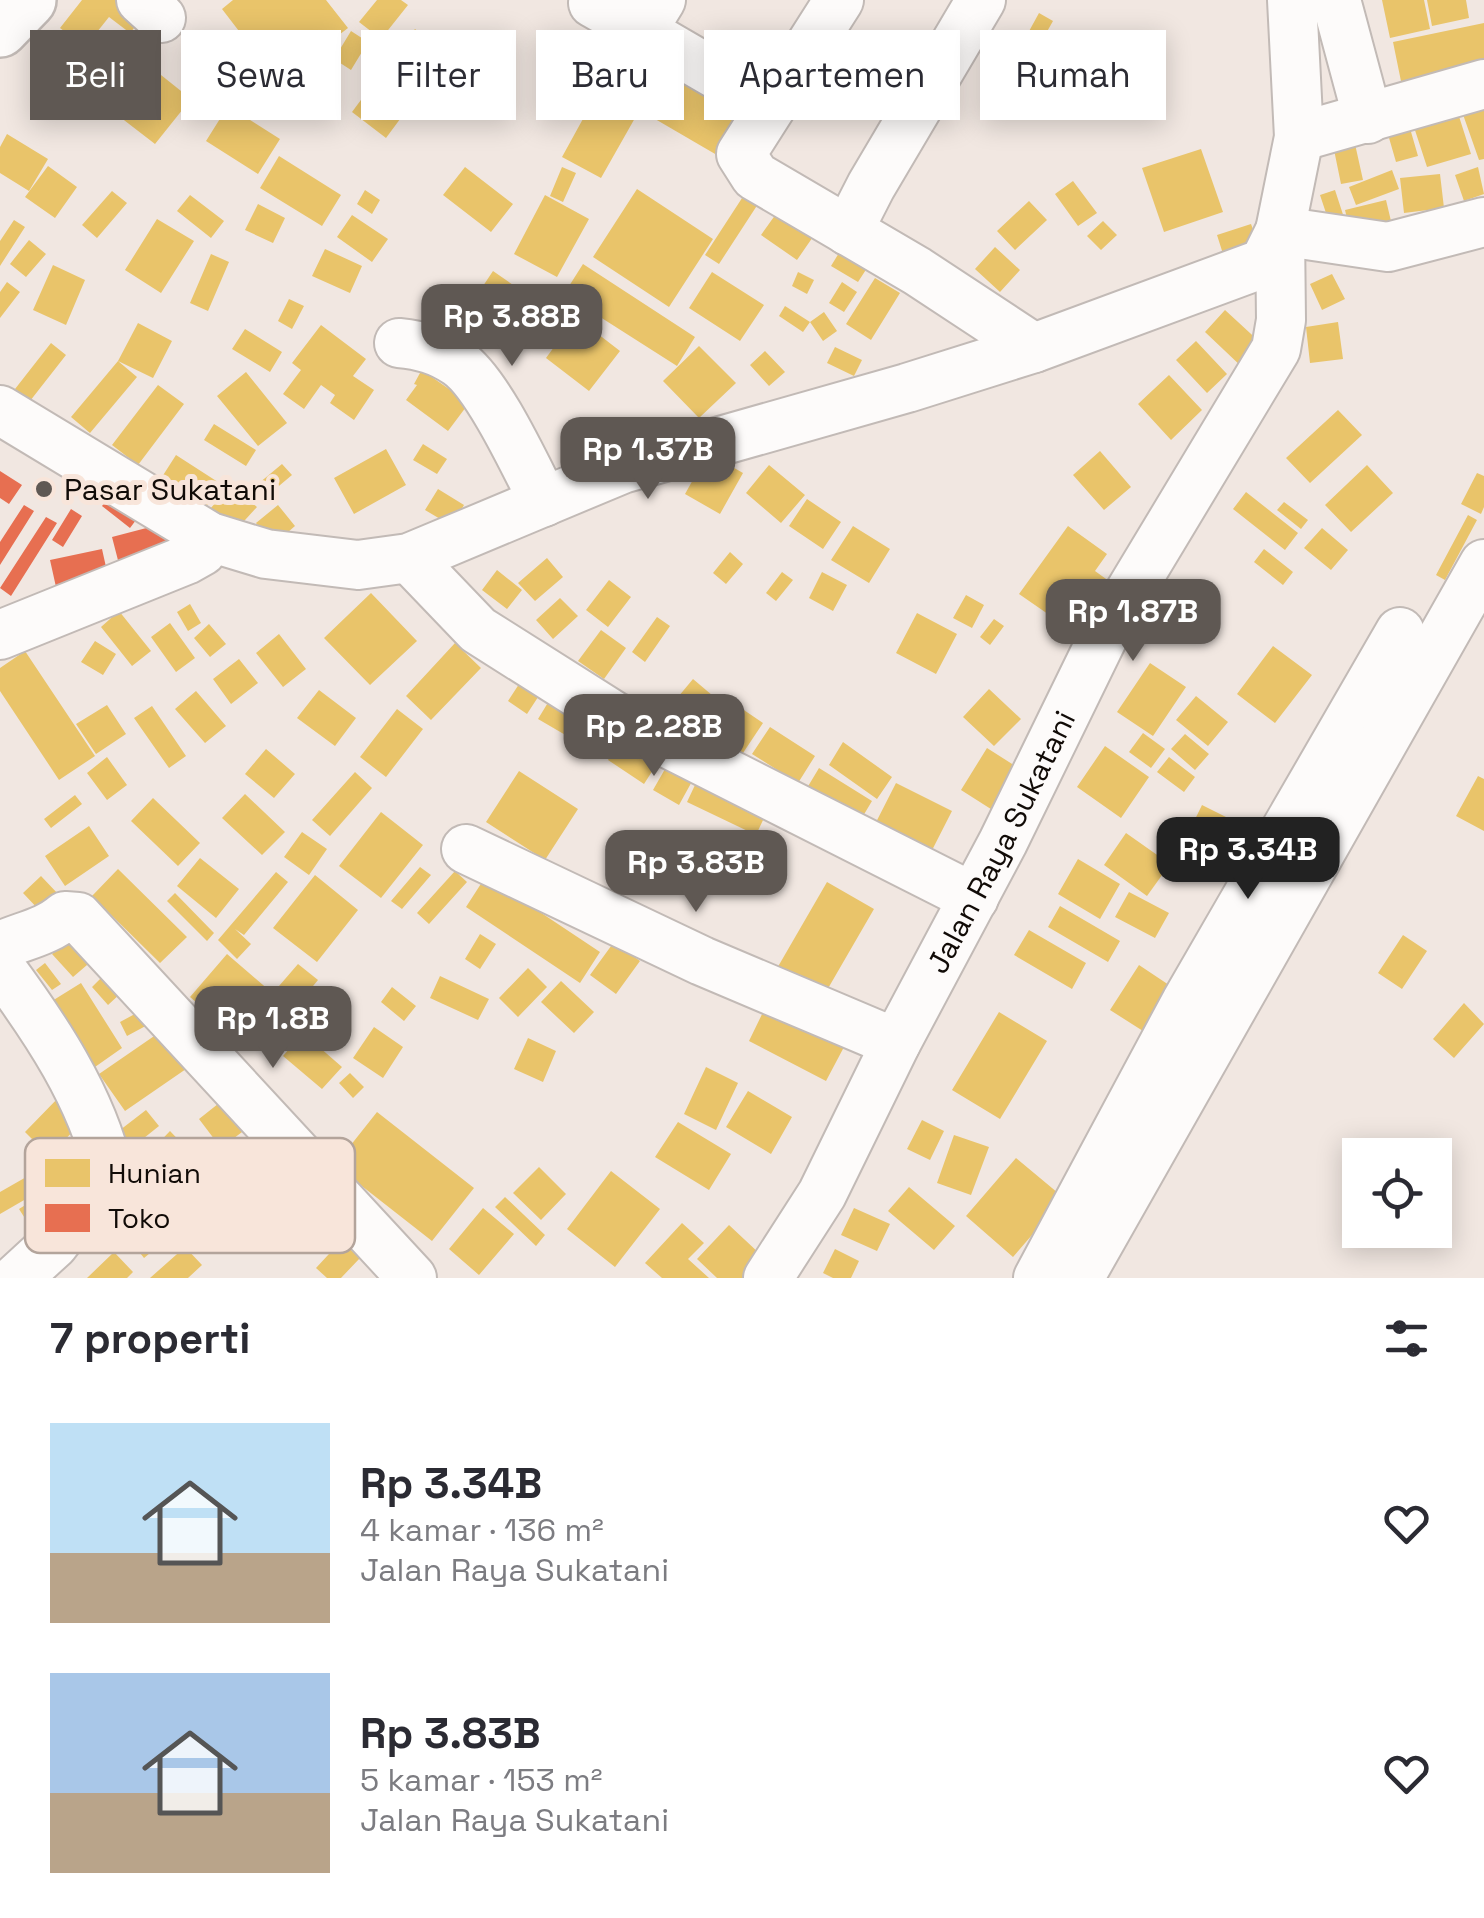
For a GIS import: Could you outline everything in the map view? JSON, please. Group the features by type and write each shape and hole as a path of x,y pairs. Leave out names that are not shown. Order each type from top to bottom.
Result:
{"main road":[{"path":"0,30 28,0"}],"street":[{"path":"820,30 839,0"},
{"path":"848,231 870,186 981,0"},
{"name":"Jalan Raya Sukatani","path":"768,1278 822,1194 1105,633 1276,349 1281,320 1280,232 1299,137 1292,0"},
{"path":"1336,0 1368,119"},
{"path":"593,3 651,16 704,56"},
{"path":"1299,137 1484,84"},
{"path":"762,120 741,154 755,176 932,280 1034,348"},
{"path":"0,410 210,537 266,554 358,565 409,558 622,469 1034,348 1264,263 1280,232 1388,247 1484,222"},
{"path":"399,344 435,349 462,365 513,441 544,502"},
{"path":"0,635 186,560 202,551 210,537"},
{"path":"409,558 478,630 614,716 974,898"},
{"path":"1038,1278 1091,1217 1484,564"},
{"path":"1079,1278 1091,1217 1186,1002 1400,632"},
{"path":"466,849 702,961 896,1043"},
{"path":"0,946 30,932 51,928 65,916 78,917 282,1138"},
{"path":"0,968 48,1032 100,1138"},
{"path":"355,1216 412,1278"},
{"path":"17,1278 44,1253"}],"building: Hunian":[{"path":"82,0 133,0 139,22 132,30 126,30 109,17 99,30 60,28"},
{"path":"233,0 326,0 348,28 341,33 341,30 238,30 222,9"},
{"path":"377,0 401,0 408,5 388,30 369,30 359,22"},
{"path":"1382,0 1424,0 1430,29 1390,38"},
{"path":"1427,0 1466,0 1469,18 1432,26"},
{"path":"1039,13 1053,21 1048,30 1030,30"},
{"path":"602,18 623,30 595,30"},
{"path":"1484,23 1484,75 1403,91 1393,42"},
{"path":"351,31 361,37 361,54 351,70 341,64 341,47"},
{"path":"684,66 704,77 704,120 744,120 722,158 657,120 684,120"},
{"path":"161,75 181,91 181,112 155,144 124,120 161,120"},
{"path":"1484,98 1484,159 1479,160 1460,106"},
{"path":"361,100 361,119 352,112"},
{"path":"1456,107 1471,154 1427,167 1412,121"},
{"path":"1407,118 1418,156 1396,162 1385,124"},
{"path":"219,120 250,120 280,139 258,174 206,141"},
{"path":"362,120 399,120 386,138"},
{"path":"582,120 634,120 601,178 562,157"},
{"path":"7,134 48,159 29,191 0,173 0,147"},
{"path":"1353,135 1363,180 1341,184 1332,140"},
{"path":"1201,149 1223,212 1164,232 1142,168"},
{"path":"279,156 341,195 322,226 260,188"},
{"path":"48,166 77,187 55,218 25,197"},
{"path":"465,167 513,204 491,232 443,195"},
{"path":"562,167 576,173 563,202 550,196"},
{"path":"1478,167 1484,194 1464,201 1455,175"},
{"path":"1392,170 1399,189 1356,205 1349,187"},
{"path":"1440,174 1444,208 1404,213 1400,178"},
{"path":"1073,181 1097,213 1078,226 1055,194"},
{"path":"637,189 713,239 669,307 593,257"},
{"path":"365,190 380,200 372,214 357,204"},
{"path":"1335,190 1349,233 1334,237 1320,195"},
{"path":"112,191 127,203 97,238 82,225"},
{"path":"190,195 224,221 211,238 177,211"},
{"path":"545,195 589,219 557,277 514,254"},
{"path":"744,195 758,204 719,264 705,255"},
{"path":"1386,200 1391,221 1350,231 1345,210"},
{"path":"1029,201 1047,220 1015,250 997,231"},
{"path":"258,204 285,218 273,243 245,230"},
{"path":"781,207 817,231 797,260 761,235"},
{"path":"352,215 388,239 372,262 337,237"},
{"path":"157,219 194,241 161,293 125,270"},
{"path":"14,220 25,227 0,266 0,241"},
{"path":"1103,221 1117,235 1101,250 1087,236"},
{"path":"1251,224 1259,246 1224,257 1217,235"},
{"path":"29,240 46,254 26,277 10,264"},
{"path":"995,247 1020,270 1000,292 975,269"},
{"path":"842,248 869,265 858,282 831,266"},
{"path":"325,249 362,266 350,293 312,276"},
{"path":"211,254 229,262 208,311 190,303"},
{"path":"583,264 695,337 677,366 564,294"},
{"path":"53,265 85,280 66,325 33,310"},
{"path":"493,271 516,287 499,310 477,295"},
{"path":"712,272 764,305 740,341 689,308"},
{"path":"798,272 814,280 807,294 792,286"},
{"path":"1332,274 1345,299 1322,310 1310,284"},
{"path":"875,278 900,293 871,340 846,324"},
{"path":"7,282 20,292 0,318 0,292"},
{"path":"842,282 857,292 844,312 829,303"},
{"path":"547,289 571,309 558,325 552,320 528,349 495,322 519,292 535,305"},
{"path":"289,299 304,306 292,329 278,321"},
{"path":"785,306 810,322 803,332 779,316"},
{"path":"1225,310 1263,345 1243,368 1205,332"},
{"path":"824,312 837,331 823,341 810,322"},
{"path":"576,317 620,351 589,391 546,358"},
{"path":"1338,322 1343,359 1310,363 1306,327"},
{"path":"138,323 172,341 153,378 118,361"},
{"path":"321,325 366,359 353,376 374,390 354,420 330,403 335,395 321,385 304,409 283,394 301,370 292,363"},
{"path":"245,329 282,352 270,372 232,349"},
{"path":"1196,341 1227,374 1207,393 1176,360"},
{"path":"51,343 66,355 30,401 15,389"},
{"path":"699,346 736,383 699,418 663,381"},
{"path":"835,347 862,360 854,376 827,363"},
{"path":"765,351 785,372 769,386 750,365"},
{"path":"118,361 137,377 90,433 71,417"},
{"path":"246,372 287,423 258,446 217,396"},
{"path":"420,373 426,373 469,403 448,431 406,400"},
{"path":"1169,375 1202,410 1171,440 1138,404"},
{"path":"158,385 184,404 138,465 112,445"},
{"path":"1338,410 1362,435 1310,483 1286,458"},
{"path":"214,424 256,450 246,466 204,440"},
{"path":"423,444 447,459 437,474 413,460"},
{"path":"386,449 406,485 354,514 334,478"},
{"path":"1100,451 1131,487 1104,510 1073,475"},
{"path":"708,453 743,473 720,514 685,494"},
{"path":"176,455 221,484 205,509 160,480"},
{"path":"282,464 292,475 261,501 252,489"},
{"path":"769,465 805,495 781,523 746,493"},
{"path":"1367,465 1393,493 1351,532 1325,505"},
{"path":"1477,473 1484,476 1481,514 1461,504"},
{"path":"231,485 257,507 235,531 210,509"},
{"path":"438,489 464,505 452,526 425,510"},
{"path":"1246,492 1298,533 1285,550 1233,509"},
{"path":"807,499 841,522 823,549 789,526"},
{"path":"1284,502 1308,520 1301,529 1277,510"},
{"path":"278,505 295,526 273,545 256,523"},
{"path":"1468,515 1477,520 1445,580 1436,575"},
{"path":"853,526 890,549 869,583 831,560"},
{"path":"1068,526 1107,554 1095,571 1120,589 1095,625 1069,606 1058,621 1019,594"},
{"path":"1322,528 1348,550 1331,570 1304,548"},
{"path":"1264,549 1293,572 1283,585 1254,562"},
{"path":"730,552 743,564 726,584 713,573"},
{"path":"547,558 563,577 535,601 518,583"},
{"path":"497,570 522,590 507,609 482,590"},
{"path":"782,572 793,580 776,601 766,593"},
{"path":"822,572 847,585 833,611 809,598"},
{"path":"609,580 631,597 608,627 586,610"},
{"path":"371,593 417,641 370,685 324,638"},
{"path":"966,595 984,605 972,628 953,618"},
{"path":"560,598 578,616 553,639 536,620"},
{"path":"190,604 201,623 188,631 177,612"},
{"path":"119,611 151,651 132,666 101,627"},
{"path":"917,613 957,634 936,674 896,653"},
{"path":"657,617 670,626 645,662 632,652"},
{"path":"994,619 1004,626 990,645 980,637"},
{"path":"170,623 195,658 176,672 151,637"},
{"path":"209,624 226,644 210,657 194,638"},
{"path":"601,630 626,648 604,679 578,661"},
{"path":"279,634 306,669 283,687 256,653"},
{"path":"95,641 116,654 103,675 81,662"},
{"path":"455,643 481,668 431,720 406,696"},
{"path":"1273,646 1312,675 1275,723 1237,694"},
{"path":"25,651 95,756 59,780 0,691 0,668"},
{"path":"239,659 258,683 231,704 213,679"},
{"path":"1150,663 1186,687 1153,736 1117,712"},
{"path":"523,678 542,691 527,714 508,701"},
{"path":"693,679 719,701 694,730 668,709"},
{"path":"989,689 1021,719 994,746 963,717"},
{"path":"319,690 356,718 335,746 297,718"},
{"path":"196,691 226,726 205,743 175,709"},
{"path":"552,696 588,717 574,740 538,719"},
{"path":"1196,696 1228,722 1208,746 1176,720"},
{"path":"735,704 763,723 737,762 709,745"},
{"path":"107,705 126,734 96,754 76,724"},
{"path":"152,706 186,756 169,768 134,718"},
{"path":"397,709 423,729 386,777 360,757"},
{"path":"770,727 815,756 798,783 752,754"},
{"path":"625,732 662,756 644,784 608,760"},
{"path":"1143,733 1165,749 1151,768 1129,752"},
{"path":"1185,734 1209,754 1195,770 1171,749"},
{"path":"843,742 892,777 877,799 829,765"},
{"path":"1105,746 1149,777 1121,818 1077,787"},
{"path":"987,748 1020,769 994,811 961,790"},
{"path":"266,749 295,774 274,798 245,774"},
{"path":"107,757 127,785 107,800 87,773"},
{"path":"1169,757 1195,777 1184,792 1157,772"},
{"path":"669,762 695,776 679,805 653,790"},
{"path":"703,768 772,801 756,835 687,802"},
{"path":"819,768 872,801 854,831 801,798"},
{"path":"519,771 578,809 545,860 486,822"},
{"path":"355,772 372,788 330,836 312,820"},
{"path":"1478,776 1484,779 1484,831 1456,816"},
{"path":"896,783 952,811 926,862 870,834"},
{"path":"245,794 285,832 262,855 222,818"},
{"path":"75,795 82,804 51,828 44,819"},
{"path":"153,798 200,843 178,866 131,821"},
{"path":"1202,805 1230,819 1207,864 1180,850"},
{"path":"381,812 423,845 381,898 339,866"},
{"path":"89,826 109,856 65,886 45,856"},
{"path":"302,832 327,849 309,875 284,857"},
{"path":"1126,833 1170,864 1147,896 1104,865"},
{"path":"720,838 742,847 728,881 705,871"},
{"path":"200,858 239,889 216,918 177,886"},
{"path":"1078,859 1120,884 1100,919 1058,894"},
{"path":"420,867 431,875 402,909 391,901"},
{"path":"118,869 187,937 160,963 92,896"},
{"path":"455,871 467,882 429,924 417,913"},
{"path":"276,872 288,882 244,935 235,929 251,944 237,959 218,940"},
{"path":"315,875 358,910 317,962 273,928"},
{"path":"41,876 59,895 41,912 23,893"},
{"path":"486,876 600,952 580,983 466,907"},
{"path":"827,882 874,909 819,1004 772,977"},
{"path":"1129,892 1169,913 1155,938 1115,917"},
{"path":"175,893 214,933 207,941 167,901"},
{"path":"1060,906 1120,941 1108,962 1048,927"},
{"path":"79,929 101,953 73,977 52,954"},
{"path":"1029,930 1086,963 1072,989 1014,955"},
{"path":"480,934 496,944 480,969 465,959"},
{"path":"1403,935 1427,951 1402,989 1378,973"},
{"path":"614,942 640,961 616,994 590,975"},
{"path":"227,954 277,997 241,1040 190,997"},
{"path":"45,963 61,984 52,990 36,970"},
{"path":"298,964 318,980 299,1003 279,986"},
{"path":"1139,965 1172,987 1143,1031 1110,1010"},
{"path":"528,968 547,987 518,1017 499,998"},
{"path":"104,975 121,993 108,1005 92,987"},
{"path":"440,976 489,999 478,1020 430,998"},
{"path":"561,981 594,1012 574,1033 541,1002"},
{"path":"81,983 122,1048 85,1074 52,1001"},
{"path":"392,987 416,1006 404,1021 381,1002"},
{"path":"1464,1003 1484,1024 1454,1058 1433,1039"},
{"path":"766,1006 844,1047 826,1081 749,1041"},
{"path":"146,1008 153,1022 127,1036 120,1022"},
{"path":"999,1012 1047,1041 1000,1119 952,1090"},
{"path":"374,1027 403,1047 383,1078 353,1058"},
{"path":"160,1032 186,1069 125,1111 99,1074"},
{"path":"303,1033 342,1067 322,1089 283,1056"},
{"path":"528,1038 556,1051 543,1082 514,1069"},
{"path":"706,1067 738,1083 716,1130 684,1114"},
{"path":"350,1073 364,1087 353,1098 339,1083"},
{"path":"748,1091 792,1117 771,1154 726,1127"},
{"path":"60,1096 85,1119 67,1138 31,1138 25,1132"},
{"path":"223,1100 246,1129 234,1138 213,1138 199,1119"},
{"path":"146,1110 159,1126 144,1138 111,1137"},
{"path":"377,1112 474,1188 432,1241 355,1181 355,1140"},
{"path":"922,1120 944,1131 930,1160 907,1149"},
{"path":"678,1122 731,1154 709,1190 655,1157"},
{"path":"954,1135 989,1147 971,1195 937,1183"},
{"path":"1016,1158 1064,1198 1013,1257 966,1216"},
{"path":"539,1167 566,1194 541,1220 513,1193"},
{"path":"611,1171 660,1209 615,1267 567,1229"},
{"path":"25,1178 25,1200 0,1214 0,1192"},
{"path":"909,1187 955,1226 934,1250 888,1211"},
{"path":"505,1197 545,1235 536,1246 495,1207"},
{"path":"483,1208 514,1234 479,1275 449,1249"},
{"path":"854,1208 890,1224 877,1251 841,1235"},
{"path":"682,1223 704,1243 688,1259 709,1278 662,1278 645,1263"},
{"path":"729,1225 774,1267 764,1278 717,1278 697,1259"},
{"path":"835,1249 859,1261 851,1278 833,1278 823,1273"},
{"path":"113,1253 133,1272 127,1278 87,1278"},
{"path":"178,1253 191,1253 202,1265 188,1278 150,1278"},
{"path":"330,1253 354,1253 360,1258 341,1278 327,1278 316,1268"}],"building: Toko":[{"path":"0,471 22,485 9,504 0,498"},
{"path":"111,494 139,516 130,528 102,506"},
{"path":"24,505 34,511 0,565 0,542"},
{"path":"71,509 82,516 63,547 52,540"},
{"path":"46,517 57,523 11,596 0,588"},
{"path":"177,520 186,551 120,568 112,537"},
{"path":"102,549 108,576 56,587 50,560"}],"place":[{"name":"Pasar Sukatani","path":"44,489"}]}
